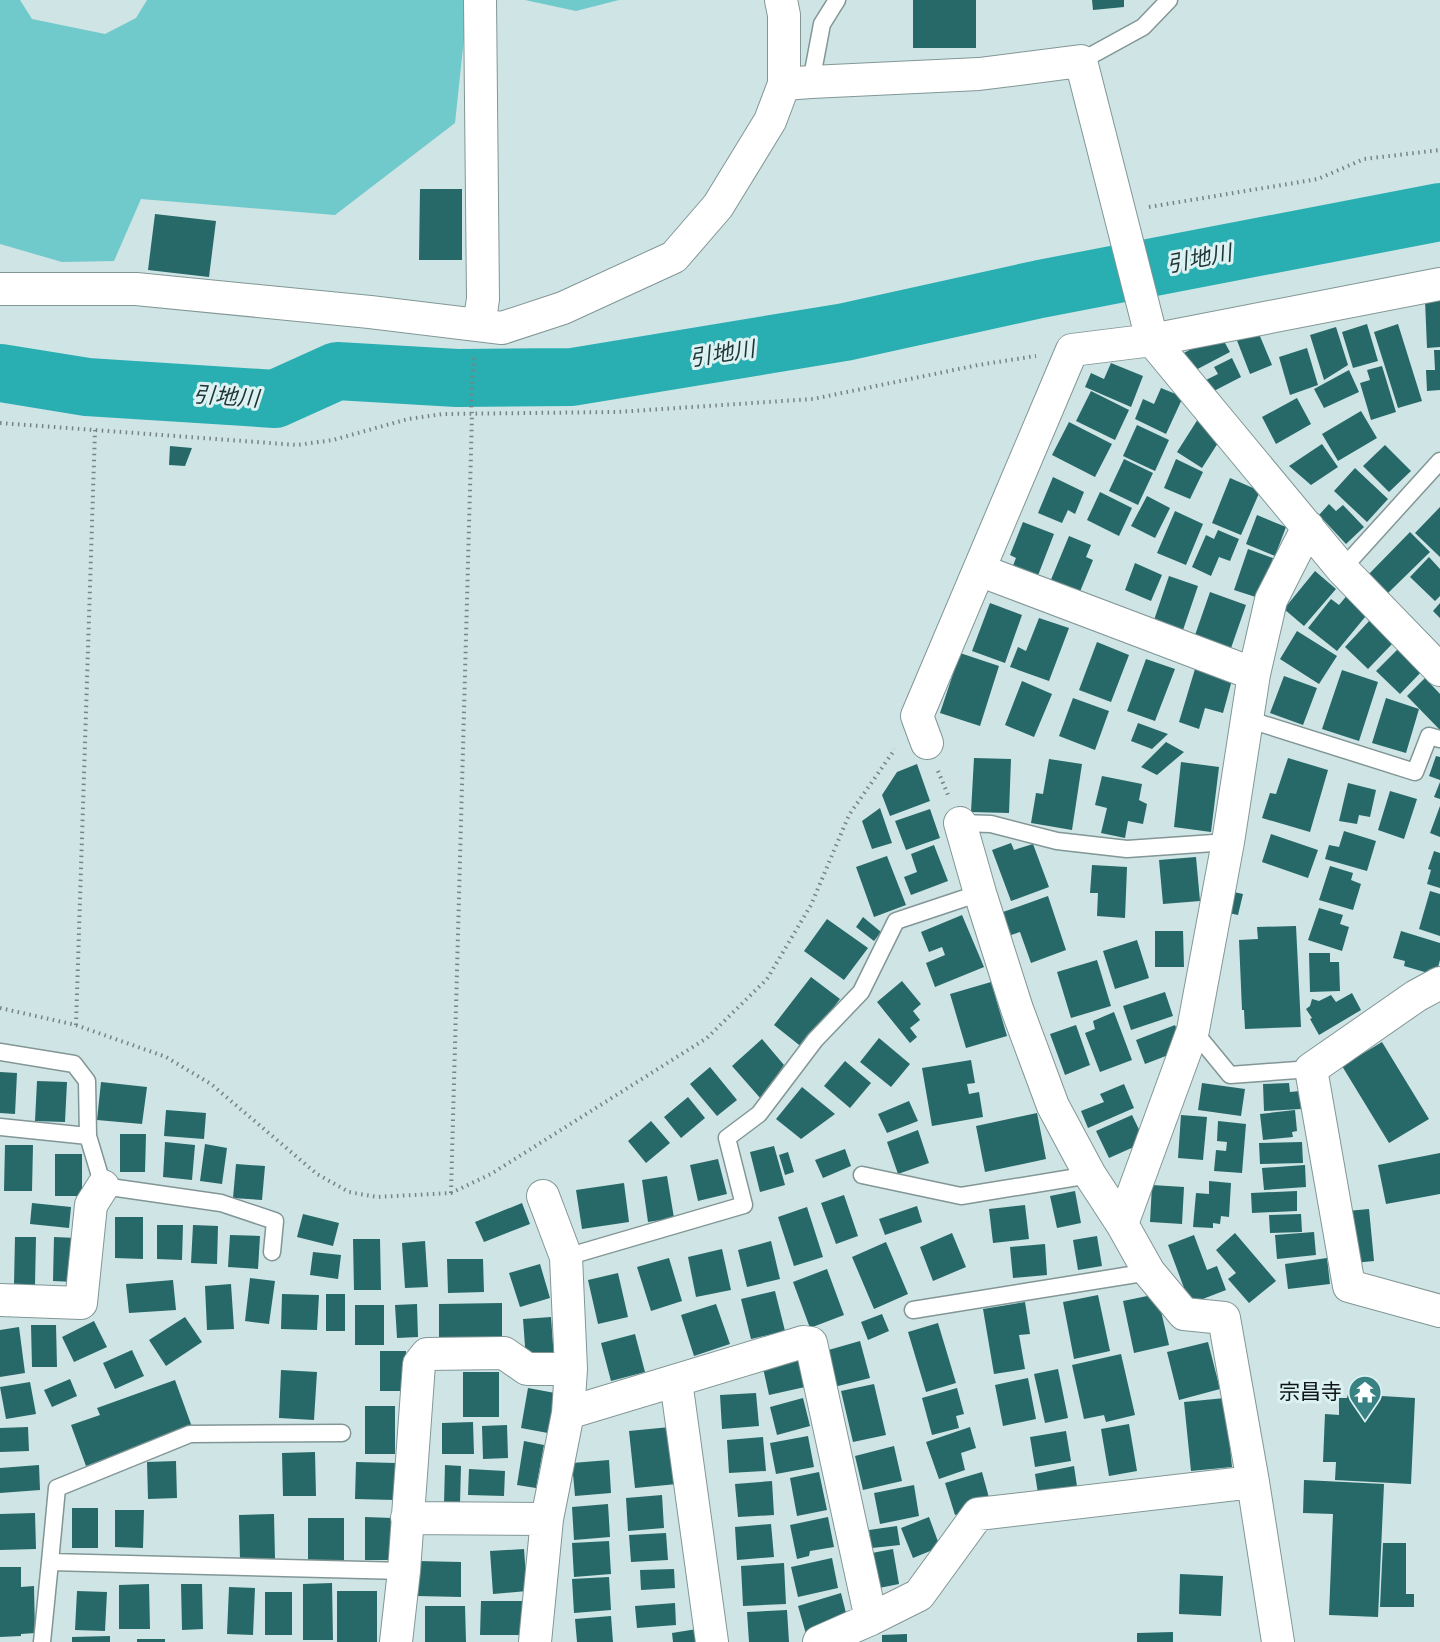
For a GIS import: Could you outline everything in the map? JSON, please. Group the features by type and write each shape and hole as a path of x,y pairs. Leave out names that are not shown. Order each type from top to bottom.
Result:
{"street":[{"path":"477,338 483,299 480,0"},
{"path":"0,289 136,289 477,338 564,308 674,257 718,206 770,121 798,83 781,0"},
{"path":"798,83 979,74 1081,61 1149,327 1342,569 1440,670"},
{"path":"922,729 979,570 1072,350 1149,327 1440,284"},
{"path":"1122,1224 1193,1030 1228,842 1254,674 1271,600 1308,527"},
{"path":"979,570 1254,674"},
{"path":"960,823 1017,1009 1053,1106 1090,1175 1122,1224 1149,1272 1184,1314 1224,1318 1278,1642"},
{"path":"1440,983 1416,996 1311,1069 1349,1286 1440,1311"},
{"path":"0,1300 81,1303 91,1205 103,1186"},
{"path":"535,1642 547,1519 568,1413 571,1369 566,1257 543,1196"},
{"path":"568,1413 803,1342 811,1344 871,1619"},
{"path":"396,1642 404,1571 419,1364 427,1354 504,1353 527,1370 571,1369"},
{"path":"676,1381 712,1642"},
{"path":"819,1642 919,1595 978,1514 1253,1482"},
{"path":"407,1518 547,1519"}],"lane":[{"path":"798,83 822,24 837,0"},
{"path":"1081,61 1143,27 1169,0"},
{"path":"1342,569 1440,461"},
{"path":"1247,719 1415,772 1430,736 1440,739"},
{"path":"960,823 991,824 1057,841 1126,849 1228,842"},
{"path":"566,1257 744,1205 727,1138 759,1114 815,1040 861,992 896,921 980,893"},
{"path":"1193,1030 1230,1075 1311,1069"},
{"path":"0,1052 74,1064 87,1081 88,1136 103,1186 221,1203 274,1221 272,1252"},
{"path":"0,1127 88,1136"},
{"path":"862,1175 962,1196 1090,1175"},
{"path":"913,1310 1149,1272"},
{"path":"42,1642 57,1488 190,1434 342,1433"},
{"path":"50,1562 404,1571"}],"path":[{"path":"1120,217 1318,179 1364,159 1440,150"},
{"path":"451,1194 471,403 477,338"},
{"path":"0,423 297,445 333,440 408,419 443,414 617,412 813,399 978,365 1072,350"},
{"path":"76,1025 95,430"},
{"path":"0,1008 76,1025 166,1057 211,1084 317,1174 350,1192 377,1197 451,1194 491,1173 707,1038 767,979 811,905 849,815 922,729 960,823"}],"shaded area":[{"path":"0,0 20,0 32,19 105,34 136,18 147,0 468,0 455,123 335,215 141,199 114,261 62,262 0,244"},
{"path":"525,0 619,0 576,11"}],"building":[{"path":"913,0 976,0 976,48 913,48"},
{"path":"1092,0 1124,0 1124,7 1093,10"},
{"path":"420,189 462,189 462,260 419,260"},
{"path":"155,214 216,221 209,277 148,270"},
{"path":"1425,300 1440,300 1440,347 1427,348"},
{"path":"1367,324 1378,361 1353,368 1342,332"},
{"path":"1398,324 1422,401 1398,408 1374,332"},
{"path":"1336,327 1348,365 1324,380 1310,335"},
{"path":"1257,329 1272,365 1250,374 1236,338"},
{"path":"1220,334 1230,352 1190,373 1180,355"},
{"path":"1307,348 1318,385 1290,395 1279,357"},
{"path":"1434,350 1440,350 1440,390 1427,391 1426,370 1435,370"},
{"path":"1232,358 1241,377 1212,392 1202,382 1218,374 1214,367"},
{"path":"1111,363 1143,376 1131,407 1085,387 1091,373 1104,379"},
{"path":"1382,366 1396,412 1371,420 1360,383 1370,380 1367,370"},
{"path":"1349,370 1359,392 1324,408 1314,389"},
{"path":"1161,388 1183,397 1166,434 1135,419 1143,399 1154,404"},
{"path":"1091,391 1129,410 1115,440 1076,421"},
{"path":"1297,398 1311,424 1276,444 1262,417"},
{"path":"1361,411 1377,438 1338,461 1322,434"},
{"path":"1198,419 1223,435 1202,468 1177,452"},
{"path":"1069,422 1112,444 1095,477 1052,455"},
{"path":"1137,425 1169,440 1155,471 1123,456"},
{"path":"1322,444 1338,467 1311,485 1289,466"},
{"path":"1385,445 1411,471 1389,492 1363,466"},
{"path":"170,446 192,448 185,466 169,465"},
{"path":"1124,459 1153,473 1138,505 1109,491"},
{"path":"1176,459 1203,472 1190,499 1164,488"},
{"path":"1355,468 1388,499 1367,522 1334,491"},
{"path":"1053,477 1084,492 1075,514 1068,510 1062,523 1038,513"},
{"path":"1230,478 1260,491 1241,535 1212,523"},
{"path":"1100,492 1132,508 1119,536 1087,520"},
{"path":"1147,496 1170,508 1155,538 1131,526"},
{"path":"1329,504 1336,511 1343,505 1364,527 1346,544 1319,515"},
{"path":"1440,507 1440,557 1415,533"},
{"path":"1175,511 1203,524 1186,565 1157,553"},
{"path":"1257,515 1286,527 1275,556 1246,544"},
{"path":"1023,522 1054,534 1037,578 1012,568 1016,558 1010,555"},
{"path":"1218,530 1239,539 1230,561 1219,557 1211,576 1192,567 1206,535 1214,539"},
{"path":"1410,532 1430,552 1387,594 1368,575"},
{"path":"1069,536 1091,545 1086,557 1093,560 1079,594 1050,582"},
{"path":"1248,549 1273,558 1268,574 1268,601 1234,590"},
{"path":"1429,557 1440,569 1440,596 1435,601 1410,577"},
{"path":"1135,563 1162,575 1151,601 1125,590"},
{"path":"1315,571 1336,589 1304,626 1284,609"},
{"path":"1169,576 1198,586 1183,630 1154,620"},
{"path":"1210,592 1246,605 1230,651 1194,638"},
{"path":"1349,593 1370,611 1337,651 1308,628 1331,599 1339,605"},
{"path":"990,603 1022,615 1005,663 972,651"},
{"path":"1440,603 1440,618 1433,611"},
{"path":"1039,618 1069,628 1049,681 1010,667 1018,647 1026,651"},
{"path":"1370,620 1394,642 1368,669 1345,647"},
{"path":"1297,631 1337,656 1319,684 1280,659"},
{"path":"1097,642 1129,655 1111,702 1079,690"},
{"path":"1400,647 1423,670 1400,694 1376,671"},
{"path":"960,653 999,666 980,726 940,713"},
{"path":"1146,659 1175,669 1155,721 1127,711"},
{"path":"1195,669 1232,680 1223,713 1205,708 1199,729 1179,722"},
{"path":"1342,670 1378,682 1359,741 1322,729"},
{"path":"1284,676 1317,688 1303,725 1270,713"},
{"path":"1425,678 1440,694 1440,730 1407,696"},
{"path":"1022,681 1052,694 1034,737 1005,725"},
{"path":"1073,698 1109,711 1095,750 1059,736"},
{"path":"1386,698 1419,709 1406,753 1372,743"},
{"path":"1138,723 1168,734 1152,749 1131,741"},
{"path":"1166,742 1184,752 1157,775 1141,767"},
{"path":"1436,756 1440,757 1440,780 1429,776"},
{"path":"974,758 1011,759 1009,813 971,812"},
{"path":"1288,758 1328,770 1310,832 1262,818 1270,793 1276,794"},
{"path":"1049,759 1082,764 1072,830 1031,823 1036,793 1043,794"},
{"path":"1181,762 1219,767 1211,832 1174,827"},
{"path":"917,764 930,801 890,816 882,795 897,772"},
{"path":"1102,776 1142,784 1139,800 1147,804 1143,824 1128,821 1125,838 1101,833 1107,808 1095,805"},
{"path":"1440,782 1440,799 1434,797"},
{"path":"1348,783 1376,790 1370,817 1359,815 1357,824 1339,821"},
{"path":"1390,791 1417,799 1404,839 1378,830"},
{"path":"1440,806 1440,837 1430,833"},
{"path":"880,808 892,843 872,849 862,821"},
{"path":"930,809 940,838 906,850 895,821"},
{"path":"1344,831 1376,841 1367,871 1325,859 1329,845 1339,847"},
{"path":"1271,834 1318,850 1308,878 1262,862"},
{"path":"1011,843 1014,850 1033,844 1049,887 1011,901 992,850"},
{"path":"934,845 948,881 911,895 904,877 917,872 911,854"},
{"path":"1434,851 1440,853 1440,888 1427,884 1431,870 1428,869"},
{"path":"887,856 906,905 874,917 856,867"},
{"path":"1196,857 1200,901 1163,904 1159,860"},
{"path":"1092,865 1127,867 1125,918 1097,916 1098,893 1090,893"},
{"path":"1330,866 1353,873 1351,880 1361,884 1353,910 1319,900"},
{"path":"1229,891 1243,894 1238,915 1224,912"},
{"path":"1430,891 1440,894 1440,936 1419,929"},
{"path":"1048,896 1066,950 1031,963 1020,932 1011,935 1003,912"},
{"path":"1319,908 1343,915 1340,924 1349,927 1342,951 1308,940"},
{"path":"962,915 984,967 935,987 926,963 945,955 942,947 929,952 921,932"},
{"path":"863,917 881,932 874,941 856,927"},
{"path":"827,919 868,948 844,980 804,951"},
{"path":"1296,926 1301,1027 1245,1029 1239,940 1258,939 1257,927"},
{"path":"1155,931 1183,931 1184,967 1155,967"},
{"path":"1401,931 1440,943 1440,960 1437,971 1429,969 1428,973 1404,966 1405,961 1393,958"},
{"path":"1137,940 1149,978 1115,989 1103,951"},
{"path":"1309,953 1330,953 1330,962 1339,962 1340,991 1310,992"},
{"path":"1097,960 1111,1006 1071,1018 1057,972"},
{"path":"811,977 840,999 803,1048 774,1025"},
{"path":"902,981 921,1004 913,1011 920,1020 910,1028 917,1037 910,1043 877,1002"},
{"path":"991,982 1007,1036 966,1048 950,994"},
{"path":"1165,992 1173,1016 1131,1030 1123,1006"},
{"path":"1352,993 1361,1010 1319,1035 1306,1009 1310,1006 1312,999 1319,1001 1331,995 1336,1002"},
{"path":"1114,1012 1132,1060 1100,1072 1085,1033 1095,1029 1093,1021"},
{"path":"1076,1025 1090,1065 1065,1075 1050,1034"},
{"path":"1175,1025 1184,1049 1145,1064 1136,1040"},
{"path":"879,1038 910,1064 891,1087 860,1062"},
{"path":"762,1039 784,1065 761,1099 732,1066"},
{"path":"1382,1042 1429,1119 1389,1143 1342,1066"},
{"path":"971,1060 975,1083 967,1084 969,1094 979,1092 983,1117 932,1126 922,1068"},
{"path":"845,1061 871,1083 850,1108 824,1086"},
{"path":"710,1067 737,1100 717,1116 690,1084"},
{"path":"0,1072 17,1073 15,1114 0,1113"},
{"path":"37,1081 67,1082 65,1122 35,1121"},
{"path":"101,1082 147,1087 142,1124 97,1120"},
{"path":"1202,1083 1245,1089 1241,1116 1198,1110"},
{"path":"1289,1083 1290,1092 1300,1091 1301,1109 1264,1111 1263,1084"},
{"path":"1124,1084 1134,1108 1088,1128 1081,1111 1104,1102 1100,1094"},
{"path":"802,1087 835,1114 801,1139 776,1119"},
{"path":"688,1097 705,1118 681,1138 664,1117"},
{"path":"909,1101 918,1121 887,1133 878,1114"},
{"path":"166,1110 206,1113 204,1139 164,1136"},
{"path":"1295,1110 1297,1131 1292,1132 1293,1137 1263,1140 1260,1114"},
{"path":"1037,1113 1046,1159 985,1172 976,1126"},
{"path":"1132,1115 1145,1142 1109,1158 1096,1131"},
{"path":"1181,1115 1207,1117 1203,1160 1178,1158"},
{"path":"651,1121 670,1143 646,1163 628,1141"},
{"path":"1218,1121 1246,1124 1242,1173 1214,1171 1216,1150 1226,1151 1227,1142 1217,1141"},
{"path":"918,1130 929,1163 898,1174 887,1142"},
{"path":"120,1134 146,1134 145,1172 120,1172"},
{"path":"165,1142 195,1145 192,1180 163,1177"},
{"path":"1302,1142 1303,1163 1260,1164 1259,1143"},
{"path":"205,1144 227,1148 222,1184 200,1181"},
{"path":"5,1145 33,1145 32,1191 4,1191"},
{"path":"774,1146 785,1185 760,1192 750,1152"},
{"path":"845,1149 851,1166 823,1178 815,1160"},
{"path":"788,1152 794,1172 785,1175 779,1155"},
{"path":"1440,1153 1440,1194 1386,1204 1378,1165"},
{"path":"55,1154 82,1154 82,1196 55,1196"},
{"path":"718,1159 727,1194 698,1201 690,1165"},
{"path":"236,1164 265,1166 262,1200 233,1198"},
{"path":"1305,1165 1306,1187 1264,1190 1262,1168"},
{"path":"667,1176 674,1218 648,1222 642,1180"},
{"path":"1209,1181 1231,1183 1229,1217 1221,1216 1220,1224 1213,1223 1213,1228 1193,1227 1196,1193 1209,1194"},
{"path":"624,1183 629,1222 582,1229 576,1190"},
{"path":"1152,1185 1184,1187 1182,1224 1150,1222"},
{"path":"1075,1191 1081,1223 1057,1228 1050,1196"},
{"path":"1297,1191 1297,1211 1252,1213 1251,1193"},
{"path":"844,1195 858,1236 836,1244 821,1203"},
{"path":"32,1203 71,1207 69,1228 30,1224"},
{"path":"522,1203 530,1224 484,1242 475,1222"},
{"path":"1025,1205 1029,1239 993,1243 989,1209"},
{"path":"917,1206 922,1222 885,1235 879,1219"},
{"path":"807,1207 823,1257 794,1266 778,1217"},
{"path":"1369,1209 1374,1261 1353,1263 1347,1211"},
{"path":"303,1214 339,1223 333,1246 297,1237"},
{"path":"1301,1214 1302,1232 1270,1233 1269,1215"},
{"path":"115,1217 143,1217 143,1259 115,1258"},
{"path":"157,1225 183,1225 182,1260 157,1259"},
{"path":"193,1225 218,1226 217,1264 191,1263"},
{"path":"1314,1232 1316,1255 1277,1259 1275,1235"},
{"path":"952,1233 966,1267 933,1281 920,1247"},
{"path":"1235,1233 1276,1281 1249,1303 1228,1279 1236,1273 1216,1250"},
{"path":"230,1235 260,1236 258,1269 228,1267"},
{"path":"1194,1235 1207,1270 1217,1266 1226,1290 1190,1304 1168,1245"},
{"path":"1097,1236 1102,1266 1078,1270 1073,1240"},
{"path":"15,1237 36,1237 35,1285 14,1285"},
{"path":"54,1237 76,1238 75,1282 53,1281"},
{"path":"353,1239 380,1239 381,1290 354,1290"},
{"path":"425,1241 428,1287 405,1288 402,1243"},
{"path":"771,1241 780,1279 747,1287 738,1250"},
{"path":"886,1242 908,1294 874,1309 852,1257"},
{"path":"1045,1244 1047,1275 1013,1278 1010,1247"},
{"path":"722,1249 731,1290 696,1297 688,1257"},
{"path":"313,1252 341,1255 338,1279 310,1275"},
{"path":"669,1258 682,1301 651,1311 637,1267"},
{"path":"1327,1258 1330,1284 1288,1289 1285,1264"},
{"path":"447,1259 483,1259 484,1292 448,1293"},
{"path":"540,1264 550,1298 520,1307 509,1273"},
{"path":"827,1269 844,1315 810,1328 793,1282"},
{"path":"618,1273 628,1317 598,1324 588,1280"},
{"path":"250,1278 275,1281 269,1324 245,1321"},
{"path":"173,1280 176,1310 129,1313 126,1284"},
{"path":"231,1284 234,1329 207,1330 205,1286"},
{"path":"775,1291 785,1331 751,1339 741,1299"},
{"path":"282,1294 319,1295 317,1330 281,1329"},
{"path":"326,1294 345,1294 345,1331 326,1331"},
{"path":"1157,1294 1169,1345 1134,1353 1123,1301"},
{"path":"1098,1295 1110,1351 1074,1359 1063,1302"},
{"path":"1025,1302 1030,1334 1019,1335 1025,1369 994,1374 983,1309"},
{"path":"502,1303 502,1339 439,1339 439,1304"},
{"path":"417,1304 418,1337 397,1338 395,1305"},
{"path":"716,1304 730,1344 694,1356 681,1315"},
{"path":"355,1305 384,1305 384,1345 355,1345"},
{"path":"882,1314 889,1331 868,1340 861,1322"},
{"path":"185,1317 202,1342 166,1366 149,1340"},
{"path":"551,1317 554,1358 526,1360 523,1319"},
{"path":"94,1321 107,1347 74,1362 62,1337"},
{"path":"938,1323 956,1383 926,1392 908,1332"},
{"path":"31,1325 56,1325 57,1367 32,1367"},
{"path":"19,1327 25,1373 0,1377 0,1330"},
{"path":"635,1334 645,1372 611,1381 601,1343"},
{"path":"860,1341 870,1378 834,1387 825,1351"},
{"path":"1208,1342 1220,1389 1179,1400 1167,1352"},
{"path":"132,1350 144,1376 115,1389 103,1363"},
{"path":"380,1351 406,1351 406,1391 380,1391"},
{"path":"1121,1354 1135,1415 1106,1422 1104,1415 1084,1419 1072,1365"},
{"path":"798,1360 805,1387 769,1395 763,1368"},
{"path":"1058,1369 1068,1418 1045,1423 1034,1374"},
{"path":"281,1370 317,1372 314,1420 279,1418"},
{"path":"463,1372 499,1372 499,1417 463,1417"},
{"path":"1028,1378 1036,1419 1003,1426 995,1385"},
{"path":"70,1379 77,1396 52,1407 44,1390"},
{"path":"175,1380 192,1427 86,1466 71,1425 100,1415 97,1408"},
{"path":"30,1382 36,1414 6,1419 0,1387"},
{"path":"874,1384 886,1435 853,1442 841,1391"},
{"path":"528,1388 555,1393 548,1433 521,1428"},
{"path":"957,1388 964,1414 956,1416 959,1428 932,1435 922,1398"},
{"path":"756,1393 759,1426 722,1429 720,1395"},
{"path":"1348,1394 1415,1398 1411,1484 1335,1480 1336,1462 1323,1462 1325,1414 1339,1415 1339,1398 1347,1398"},
{"path":"803,1398 810,1426 777,1435 770,1407"},
{"path":"1225,1398 1232,1467 1191,1471 1184,1402"},
{"path":"365,1406 395,1406 395,1454 365,1454"},
{"path":"473,1422 474,1454 442,1454 442,1423"},
{"path":"1129,1424 1137,1471 1109,1476 1101,1429"},
{"path":"507,1425 508,1458 483,1459 482,1426"},
{"path":"28,1427 29,1451 0,1452 0,1428"},
{"path":"670,1427 677,1484 635,1488 629,1431"},
{"path":"970,1427 976,1448 961,1453 965,1470 939,1479 926,1442"},
{"path":"1066,1431 1071,1461 1035,1467 1030,1437"},
{"path":"808,1436 814,1467 776,1474 770,1443"},
{"path":"763,1437 766,1471 729,1473 727,1440"},
{"path":"524,1441 544,1445 536,1488 517,1485"},
{"path":"894,1446 902,1481 863,1490 855,1456"},
{"path":"315,1452 316,1496 283,1496 282,1453"},
{"path":"609,1460 611,1493 575,1496 572,1463"},
{"path":"176,1461 177,1498 148,1499 147,1462"},
{"path":"356,1462 396,1463 395,1500 355,1499"},
{"path":"39,1465 40,1490 0,1493 0,1468"},
{"path":"445,1465 461,1466 460,1504 444,1504"},
{"path":"1074,1466 1078,1493 1039,1500 1035,1474"},
{"path":"469,1469 505,1471 504,1496 468,1495"},
{"path":"819,1472 827,1510 797,1516 790,1478"},
{"path":"982,1472 991,1505 955,1515 945,1483"},
{"path":"1304,1480 1384,1484 1378,1617 1329,1615 1333,1514 1303,1513"},
{"path":"772,1481 774,1515 738,1517 735,1484"},
{"path":"914,1485 919,1516 880,1524 874,1493"},
{"path":"662,1495 664,1528 628,1531 626,1498"},
{"path":"608,1504 610,1537 574,1540 572,1507"},
{"path":"72,1508 98,1508 98,1548 72,1548"},
{"path":"115,1510 144,1510 143,1548 115,1547"},
{"path":"35,1513 36,1549 0,1550 0,1514"},
{"path":"274,1514 275,1559 240,1560 239,1515"},
{"path":"365,1517 392,1518 392,1560 365,1560"},
{"path":"828,1517 834,1547 810,1551 809,1556 797,1559 790,1525"},
{"path":"929,1517 940,1547 913,1558 901,1528"},
{"path":"308,1518 344,1518 344,1562 308,1562"},
{"path":"771,1524 774,1557 737,1560 735,1527"},
{"path":"897,1526 900,1545 872,1548 869,1530"},
{"path":"666,1533 668,1560 631,1562 629,1535"},
{"path":"609,1541 611,1574 574,1577 572,1543"},
{"path":"1383,1543 1406,1543 1406,1594 1414,1594 1414,1607 1380,1607"},
{"path":"524,1549 527,1591 493,1594 490,1551"},
{"path":"893,1549 899,1584 879,1588 872,1553"},
{"path":"832,1558 838,1588 798,1597 791,1567"},
{"path":"417,1561 461,1562 461,1597 417,1596"},
{"path":"784,1563 786,1604 743,1606 741,1566"},
{"path":"0,1567 21,1567 21,1587 34,1586 35,1633 0,1637"},
{"path":"674,1569 675,1588 641,1590 640,1570"},
{"path":"1180,1574 1223,1576 1221,1616 1179,1614"},
{"path":"609,1577 611,1610 574,1613 572,1579"},
{"path":"332,1583 333,1640 303,1640 303,1584"},
{"path":"149,1584 150,1629 119,1629 119,1585"},
{"path":"181,1584 202,1584 203,1629 182,1630"},
{"path":"229,1587 255,1588 253,1635 227,1634"},
{"path":"77,1591 107,1592 105,1631 75,1630"},
{"path":"337,1591 377,1591 377,1642 337,1642"},
{"path":"265,1592 292,1592 292,1635 265,1635"},
{"path":"841,1593 848,1621 806,1634 798,1606"},
{"path":"481,1601 524,1601 524,1635 480,1635"},
{"path":"675,1603 676,1625 637,1628 635,1606"},
{"path":"425,1606 465,1606 466,1642 425,1642"},
{"path":"787,1610 789,1642 749,1642 747,1612"},
{"path":"611,1616 613,1642 577,1642 575,1619"},
{"path":"697,1629 699,1642 673,1642 672,1633"},
{"path":"1173,1632 1173,1642 1137,1642 1137,1633"},
{"path":"907,1634 907,1642 882,1642 882,1635"},
{"path":"110,1636 110,1642 72,1642 72,1637"},
{"path":"137,1639 165,1639 165,1642 137,1642"}],"waterway":[{"name":"引地川","path":"0,373 87,387 275,399 337,371 457,378 572,377 845,332 1040,289 1440,212"}],"place":[{"name":"宗昌寺","path":"1365,1421"}]}
